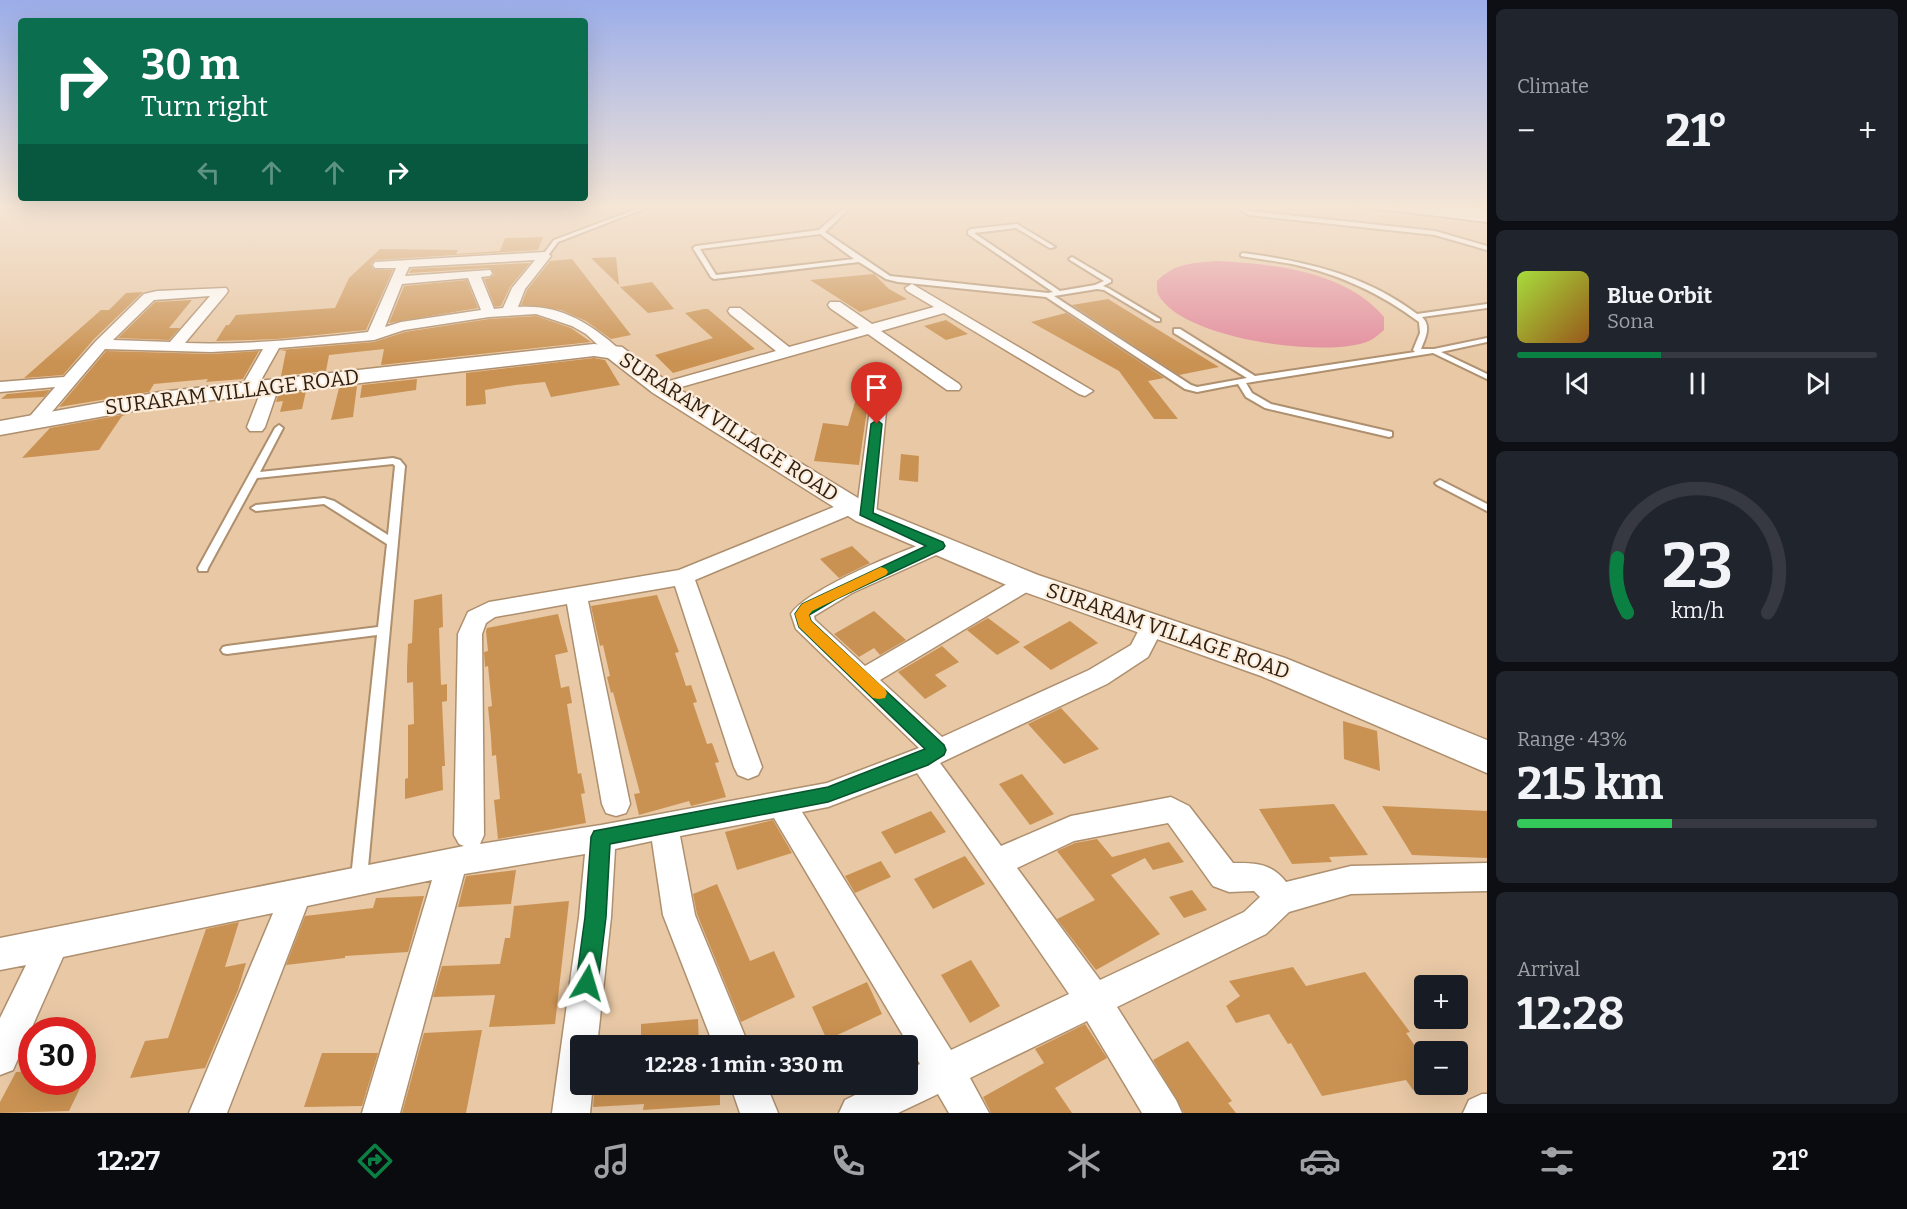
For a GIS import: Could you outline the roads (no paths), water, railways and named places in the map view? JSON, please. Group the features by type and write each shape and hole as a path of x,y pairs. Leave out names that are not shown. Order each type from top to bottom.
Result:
{"main road":[{"name":"SURARAM VILLAGE ROAD","path":"0,428 106,406 594,350 614,352 661,388 859,510 938,546 1027,582 1273,667 1487,757"}],"street":[{"path":"378,265 528,257"},
{"path":"509,311 519,288 544,257"},
{"path":"374,336 404,264"},
{"path":"397,281 535,269"},
{"path":"473,274 489,313"},
{"path":"912,288 1085,391"},
{"path":"34,422 101,344 152,296 221,291 174,347"},
{"path":"836,305 953,387"},
{"path":"661,388 946,308"},
{"path":"101,344 211,348 374,336 401,326 489,313 537,309 577,323 591,331 614,352"},
{"path":"735,311 787,353"},
{"path":"256,427 260,388 274,344"},
{"path":"0,387 69,381"},
{"path":"0,401 55,397"},
{"path":"381,1113 460,849 470,634 476,618 489,610 683,577 859,510 879,401"},
{"path":"938,546 807,608 802,614 804,623 864,678 930,755 996,863 1093,999 1163,1113"},
{"path":"683,577 748,767"},
{"path":"864,678 1027,582"},
{"path":"576,595 616,804"},
{"path":"0,954 359,882 460,849 601,837 828,795 930,755 1098,677 1140,651 1152,626"},
{"path":"781,804 970,1113"},
{"path":"996,863 1071,829 1171,810 1179,814 1224,876 1264,879 1280,900"},
{"path":"664,826 679,915 728,1035"},
{"path":"571,1113 595,917 601,837"},
{"path":"858,1113 1255,923 1280,900 1351,880 1487,877"},
{"path":"208,1113 296,895"},
{"path":"0,1057 53,944"},
{"path":"752,1095 759,1113"},
{"path":"1482,1113 1487,1113"}],"lane":[{"path":"702,257 714,277 860,260"},
{"path":"856,257 888,278 898,280 1048,295 1097,287 1109,281 1072,259"},
{"path":"1006,257 1059,293"},
{"path":"1256,257 1297,263 1340,274 1370,287 1422,321 1424,333 1417,350 1422,353"},
{"path":"1097,287 1106,289 1158,320"},
{"path":"1048,295 1188,387 1197,390 1434,351 1487,340"},
{"path":"1416,316 1487,306"},
{"path":"1177,331 1254,379"},
{"path":"1434,351 1487,377"},
{"path":"1242,382 1249,394 1268,406 1389,434"},
{"path":"203,568 279,428"},
{"path":"255,475 397,462 400,466 359,882"},
{"path":"1440,483 1487,508"},
{"path":"256,508 324,501 331,503 393,543"},
{"path":"227,650 384,630"}]}
